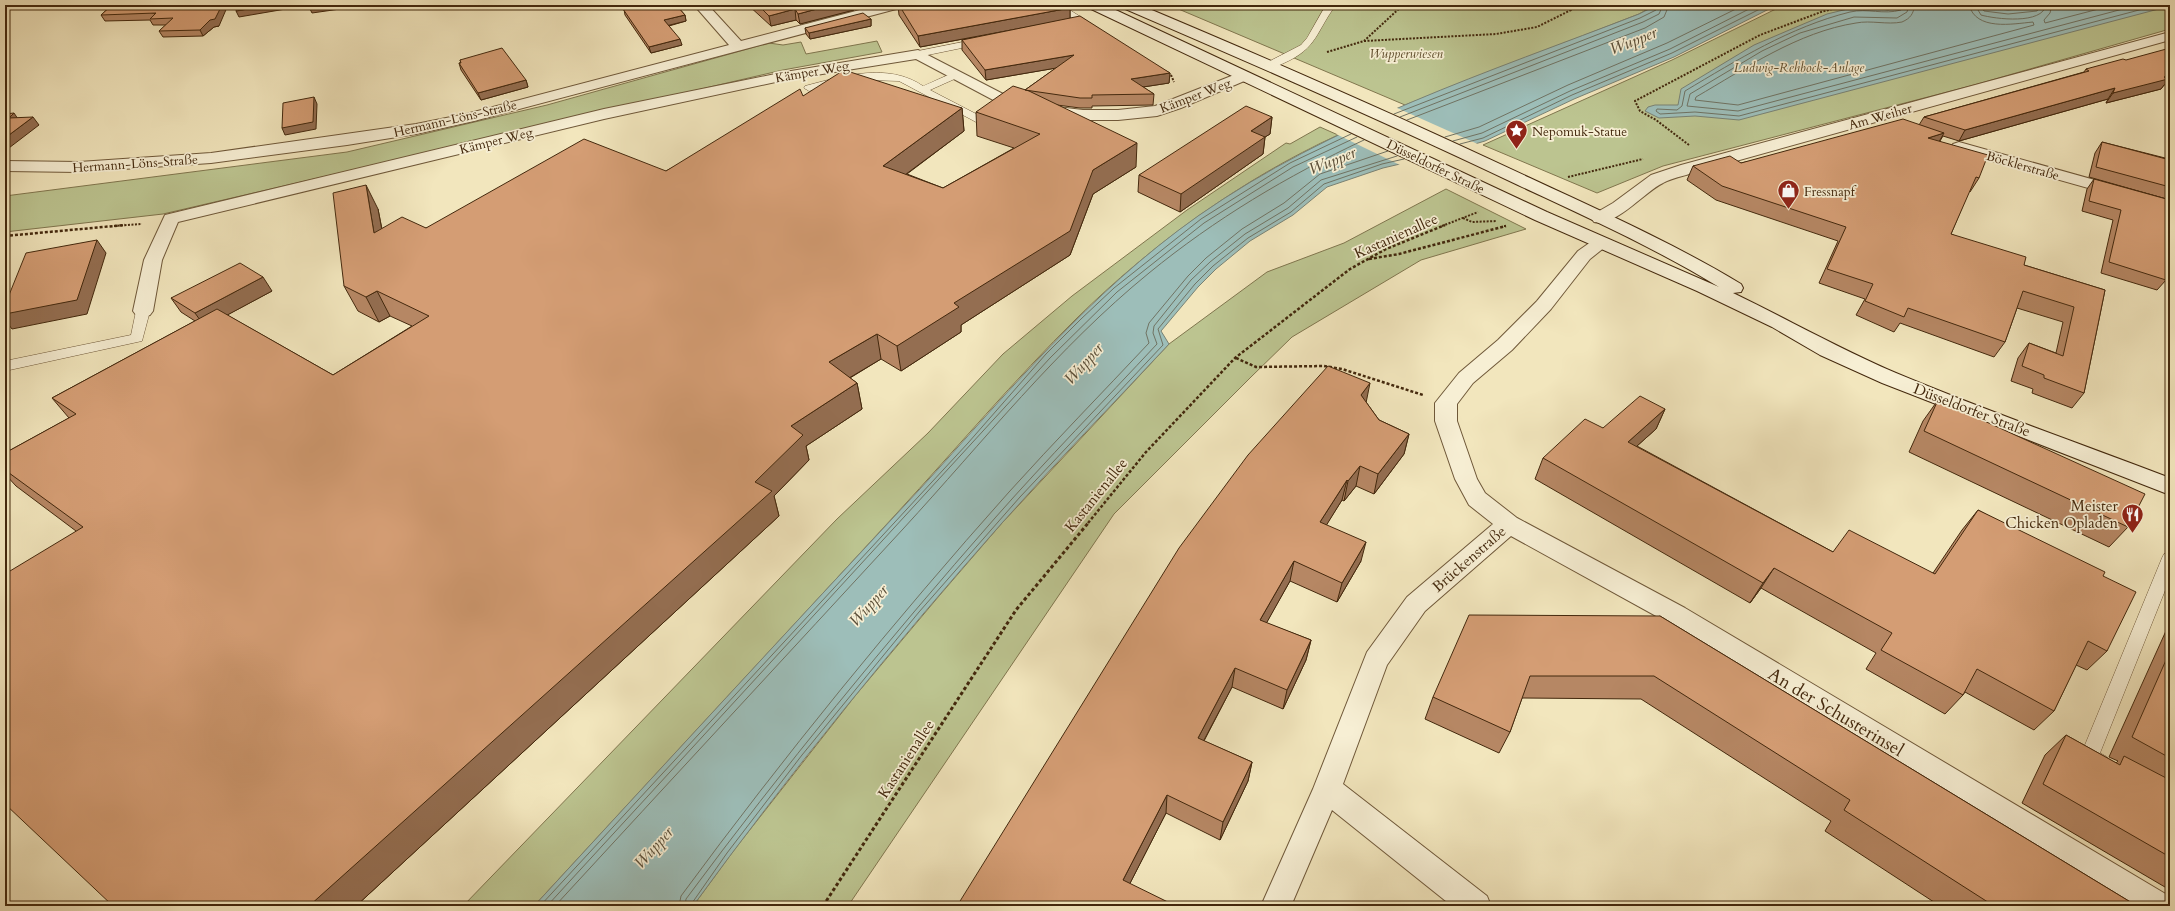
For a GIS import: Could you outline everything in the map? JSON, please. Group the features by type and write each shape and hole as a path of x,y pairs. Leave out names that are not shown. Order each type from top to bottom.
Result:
{"street":[{"path":"701,5 737,45"},
{"name":"Hermann-Löns-Straße","path":"5,166 79,167 211,158 416,129 468,118 737,45 895,5"},
{"name":"Düsseldorfer Straße","path":"1094,5 1337,118 1542,216 1704,287 1779,323 1827,350 1889,378 2170,487"},
{"name":"Düsseldorfer Straße","path":"1128,5 1270,65 1487,164 1691,262 1732,286 1779,323"},
{"name":"Am Weiher","path":"1600,218 1619,208 1657,179 1687,169 2170,36"},
{"name":"Kämper Weg","path":"171,219 604,114 785,76 918,54 1002,99 1030,108 1083,116 1118,115 1157,111 1176,105 1270,65"},
{"path":"1878,116 1898,126"},
{"name":"Böcklerstraße","path":"1948,144 2170,206"},
{"path":"143,311 153,260 171,219"},
{"path":"1446,403 1466,378 1505,345 1544,305 1571,269 1584,255 1601,243"},
{"name":"Brückenstraße","path":"1276,906 1327,788 1376,660 1416,604 1509,524 1477,499 1466,480 1446,421 1446,403"},
{"name":"An der Schusterinsel","path":"1509,524 1676,615 2158,906"},
{"path":"1327,788 1476,906"}],"lane":[{"path":"1056,5 1100,32"},
{"path":"1270,65 1299,51 1312,38 1320,18 1330,5"},
{"path":"1066,24 1082,21"},
{"name":"Kämper Weg","path":"918,54 996,38"},
{"path":"922,90 955,74"},
{"path":"809,88 875,76 902,78 980,120"},
{"path":"5,366 137,338 143,311"},
{"path":"2116,772 2089,757 2170,556"}],"path":[{"path":"1364,41 1403,5"},
{"path":"1299,51 1315,56 1364,41 1496,34 1537,27 1570,10 1574,5"},
{"path":"1685,149 1693,147 1680,140 1656,120 1640,111 1635,101 1638,98 1760,35 1821,12 1848,5"},
{"path":"2166,5 2170,6"},
{"path":"1564,178 1647,158"},
{"name":"Kastanienallee","path":"823,906 1016,610 1146,452 1235,358 1335,280 1366,260 1386,249 1483,210"},
{"path":"1366,260 1399,254 1542,216"},
{"path":"1464,218 1479,222"},
{"path":"5,236 130,226 171,219"},
{"path":"1235,358 1256,367 1324,366 1342,369 1446,403"}],"green space":[{"name":"Wupperwiesen","path":"1169,5 1655,5 1639,14 1405,105"},
{"name":"Ludwig-Rehbock-Anlage","path":"1784,5 2170,5 2170,29 1974,85 1663,166 1597,193 1483,145 1672,60"},
{"path":"877,41 882,52 783,70 163,214 5,232 5,196 347,152 547,105 769,43 783,45 801,42 806,54"},
{"path":"1320,127 1338,135 1302,152 1267,172 1200,215 1136,264 1077,318 1008,390 897,513 534,906 463,906 837,519 928,433 1003,354 1072,296 1187,210 1286,143 1290,144"},
{"path":"1446,189 1526,229 1421,260 1292,337 1251,377 1114,514 848,906 693,906 734,850 855,696 939,596 1002,523 1169,344 1267,272 1344,243"}],"water":[{"name":"Wupper","path":"1657,5 1777,5 1674,57 1574,99 1485,141 1434,156 1383,168 1327,187 1293,215 1250,241 1216,269 1198,287 1161,331 1169,344 1022,500 921,616 804,759 693,906 534,906 1051,346 1085,311 1158,246 1198,216 1249,183 1302,153 1412,102 1639,14"},
{"path":"1907,5 1970,5 2008,10 2055,5 2170,6 1739,120 1695,116 1659,118 1645,111 1648,107 1655,105 1678,105 1681,89 1754,45 1827,14 1860,6 1888,10"}],"pier":[{"path":"1395,107 1480,145 1402,166 1336,134"}],"building":[{"path":"112,5 222,5 215,19 210,20 200,30 159,31 173,18 150,19 156,13 101,15"},
{"path":"237,5 271,5 236,11"},
{"path":"309,5 321,5 309,7"},
{"path":"624,5 676,5 685,15 664,20 680,39 649,47 623,9 626,8"},
{"path":"758,5 832,5 798,14 795,9 769,16"},
{"path":"899,5 977,5 980,7 988,5 1066,5 1070,8 918,36"},
{"path":"863,13 871,19 809,33 805,28"},
{"path":"1080,16 1170,73 1131,79 1154,94 1092,95 1092,98 1080,98 1025,90 1074,55 985,70 962,40"},
{"path":"502,48 526,80 478,93 459,63 461,63 460,60"},
{"path":"2170,48 2170,75 2164,77 2168,79 2113,93 2115,88 1965,130 1924,117 2089,71 2086,69"},
{"path":"844,70 962,108 883,166 943,188 1040,134 976,112 1013,86 1029,91 1137,143 1093,170 1070,231 954,303 959,307 897,346 877,334 829,362 857,383 791,426 803,435 755,482 772,491 309,906 113,906 5,804 5,574 83,527 5,470 5,453 76,414 52,398 217,309 333,375 429,316 377,291 366,297 344,286 333,193 366,185 374,233 402,217 426,228 584,139 666,171 800,89 803,96"},
{"path":"314,97 313,122 282,128 283,103"},
{"path":"1246,106 1272,117 1251,131 1265,137 1181,194 1139,175"},
{"path":"14,113 9,118 33,117 5,138 5,114"},
{"path":"1903,119 1944,133 1928,138 1988,155 1979,178 1976,177 1951,234 2026,257 2024,265 2105,290 2084,393 2044,378 2044,375 2022,366 2029,343 2063,356 2074,307 2023,291 2005,342 1908,308 1904,317 1865,301 1873,284 1827,269 1846,227 1722,186 1693,166 1730,156 1741,163"},
{"path":"2102,142 2170,160 2170,187 2096,167"},
{"path":"2094,179 2170,200 2170,251 2166,280 2109,262 2121,210 2089,201"},
{"path":"97,240 77,300 5,314 5,305 26,253"},
{"path":"240,263 263,277 195,313 171,298"},
{"path":"1328,366 1370,383 1361,395 1379,420 1409,434 1378,474 1360,466 1348,481 1347,480 1320,522 1366,542 1342,583 1294,561 1260,620 1311,640 1287,690 1235,668 1198,738 1252,762 1223,822 1167,795 1123,880 1176,906 957,906 1179,548 1248,455"},
{"path":"1640,396 1665,409 1628,442 1833,552 1849,530 1935,574 1978,510 2105,572 2103,576 2136,592 2107,651 2088,641 2054,711 1977,669 1963,695 1881,650 1892,633 1774,568 1763,583 1543,458 1585,419 1603,428"},
{"path":"1938,400 2145,494 2128,527 1924,431"},
{"path":"1469,615 1660,616 2137,906 1994,906 1844,810 1850,800 1654,676 1530,676 1510,732 1433,697"},
{"path":"2170,651 2170,758 2132,737"},
{"path":"2066,735 2120,765 2124,756 2170,780 2170,857 2043,784"}],"place":[{"name":"Nepomuk-Statue","path":"1516,150"},
{"name":"Fressnapf","path":"1788,210"},
{"name":"Meister Chicken Opladen","path":"2133,534"}]}
